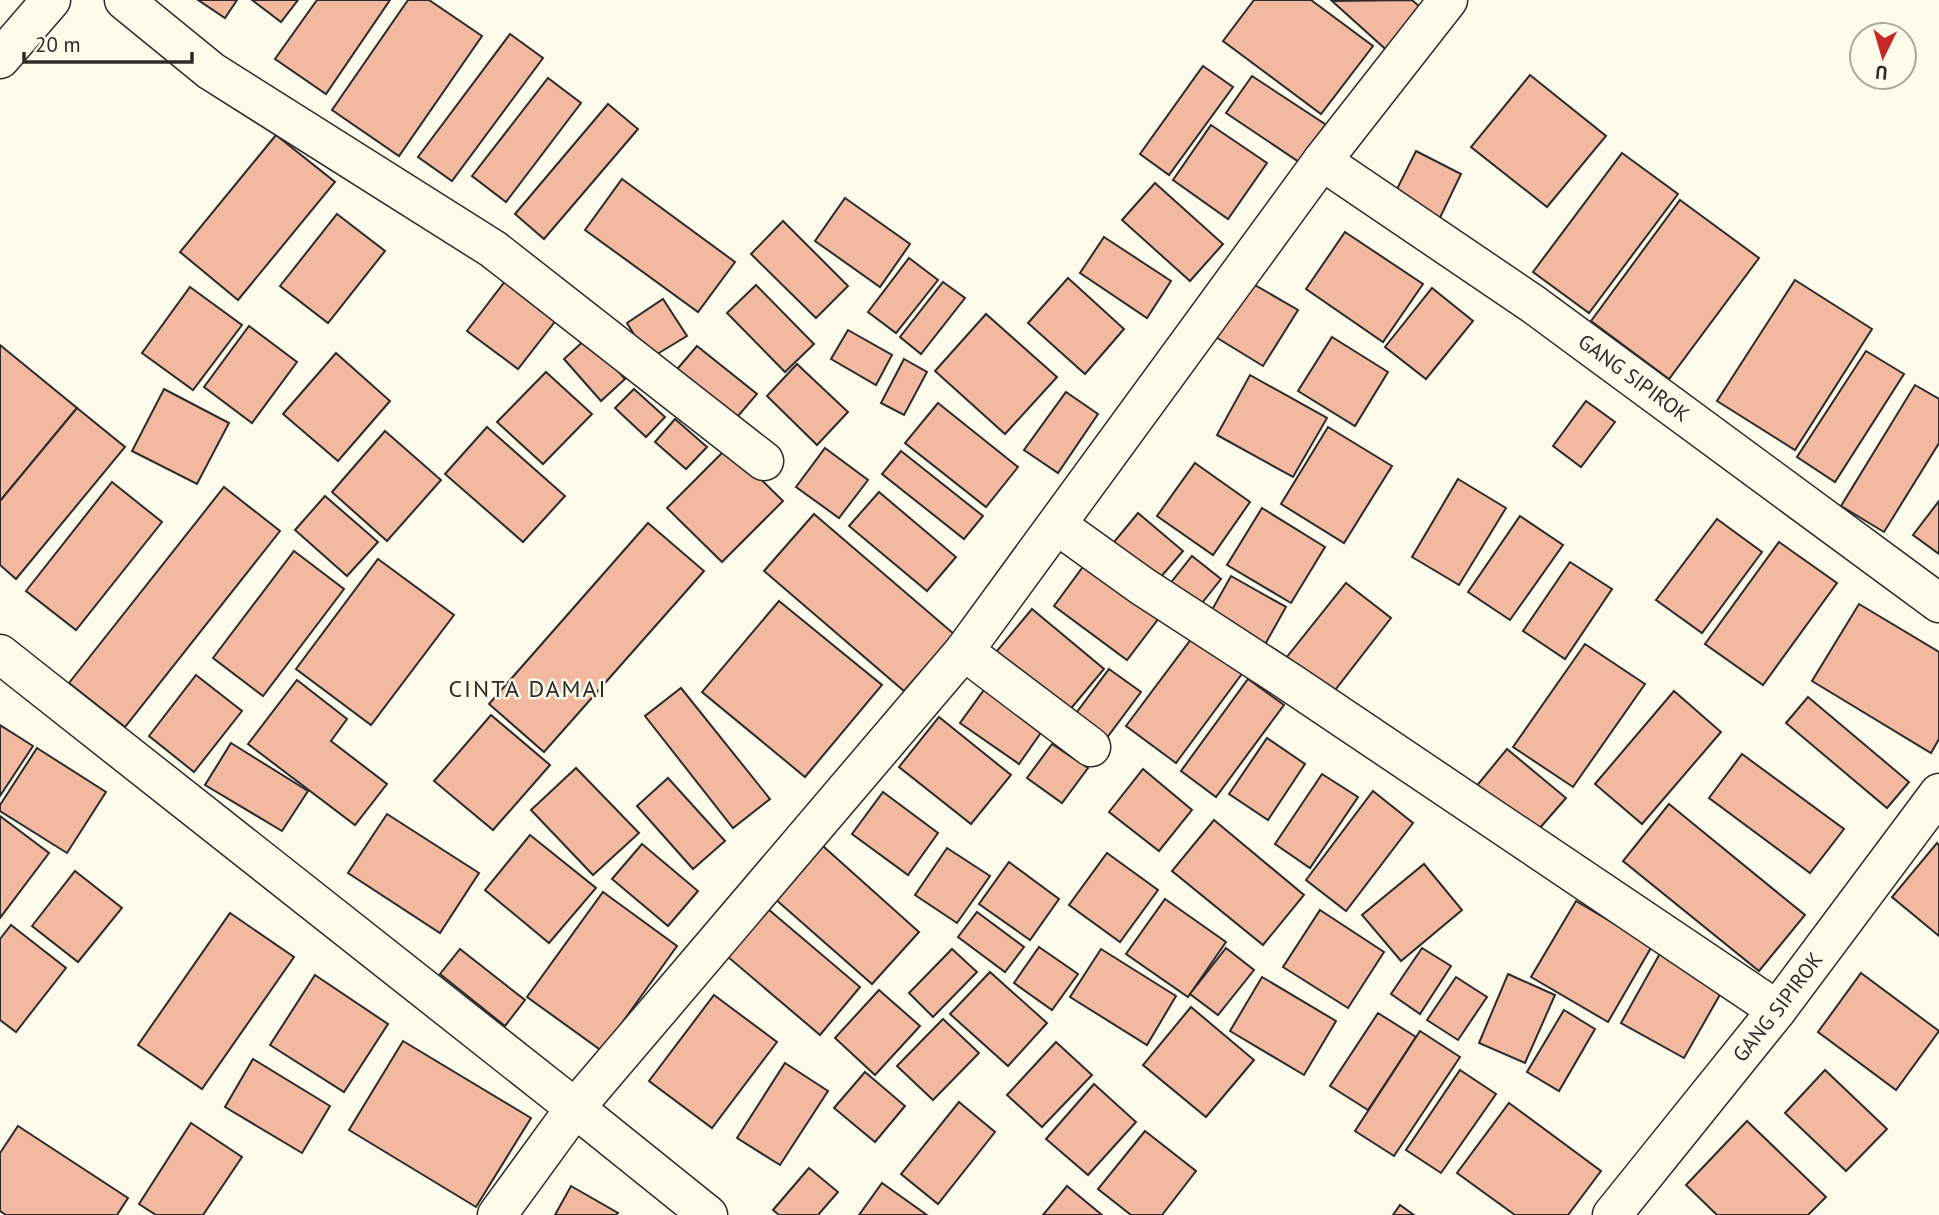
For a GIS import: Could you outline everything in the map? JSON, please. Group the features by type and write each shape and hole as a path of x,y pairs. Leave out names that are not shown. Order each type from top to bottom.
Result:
{"street":[{"path":"0,59 51,0"},
{"path":"124,0 211,71 493,249 764,461"},
{"path":"497,1215 575,1108 964,651 1322,161 1448,0"},
{"name":"GANG SIPIROK","path":"1322,161 1533,304 1939,603"},
{"path":"1057,525 1142,586 1777,1010"},
{"path":"964,651 1091,747"},
{"path":"0,654 708,1215"},
{"name":"GANG SIPIROK","path":"1612,1215 1777,1010 1939,793"}],"building":[{"path":"198,0 237,0 225,18"},
{"path":"252,0 298,0 281,22"},
{"path":"317,0 390,0 326,94 275,59"},
{"path":"408,0 429,0 482,36 399,156 332,110"},
{"path":"1254,0 1311,0 1373,46 1321,114 1223,41"},
{"path":"1412,0 1428,14 1392,55 1332,1"},
{"path":"510,34 543,58 452,181 418,157"},
{"path":"1203,66 1233,87 1169,175 1140,154"},
{"path":"1530,75 1606,136 1547,207 1471,147"},
{"path":"1252,76 1328,126 1302,164 1226,113"},
{"path":"548,78 581,103 506,202 472,176"},
{"path":"608,104 638,129 544,239 515,214"},
{"path":"1211,125 1267,163 1228,219 1173,180"},
{"path":"276,135 335,182 238,300 180,252"},
{"path":"1416,151 1461,174 1436,226 1390,203"},
{"path":"1622,153 1678,194 1589,313 1533,272"},
{"path":"622,179 735,262 698,312 585,230"},
{"path":"1155,183 1223,244 1190,281 1122,220"},
{"path":"845,198 910,244 880,287 815,241"},
{"path":"1680,200 1759,258 1669,379 1591,321"},
{"path":"337,214 385,251 328,323 280,286"},
{"path":"783,221 848,286 816,318 751,254"},
{"path":"1345,232 1423,284 1383,342 1306,289"},
{"path":"1104,237 1171,281 1147,318 1080,273"},
{"path":"909,258 938,280 896,333 868,312"},
{"path":"1068,278 1124,329 1085,374 1028,323"},
{"path":"506,280 557,319 518,369 467,331"},
{"path":"1795,280 1872,329 1795,450 1717,401"},
{"path":"1248,281 1298,310 1263,366 1214,336"},
{"path":"943,282 965,298 921,354 900,337"},
{"path":"756,285 814,344 785,372 727,313"},
{"path":"190,287 242,325 193,390 142,353"},
{"path":"1432,288 1473,321 1426,379 1385,347"},
{"path":"663,299 687,336 649,359 627,323"},
{"path":"986,314 1057,377 1005,434 935,371"},
{"path":"249,326 297,362 252,423 204,387"},
{"path":"848,330 892,355 876,385 831,359"},
{"path":"588,337 625,379 601,401 564,359"},
{"path":"1332,337 1388,372 1355,426 1298,391"},
{"path":"0,345 77,408 0,501"},
{"path":"697,346 757,394 726,430 667,381"},
{"path":"1866,351 1904,374 1835,482 1797,457"},
{"path":"336,353 390,401 338,461 283,414"},
{"path":"904,359 927,372 904,415 881,403"},
{"path":"797,364 848,412 817,445 767,396"},
{"path":"546,372 592,414 543,464 497,422"},
{"path":"1250,375 1327,418 1293,477 1217,435"},
{"path":"1915,385 1939,399 1939,443 1884,532 1841,506"},
{"path":"164,389 229,423 197,484 132,451"},
{"path":"634,389 665,417 646,437 615,408"},
{"path":"1066,392 1098,414 1058,473 1024,450"},
{"path":"1586,401 1615,422 1581,467 1553,446"},
{"path":"938,403 1018,467 986,507 905,443"},
{"path":"77,408 125,447 16,579 0,565 0,501"},
{"path":"675,419 707,447 686,469 655,442"},
{"path":"487,427 565,496 523,542 445,474"},
{"path":"1328,427 1392,466 1344,543 1281,504"},
{"path":"385,431 441,480 387,541 332,492"},
{"path":"728,447 783,501 722,562 667,508"},
{"path":"825,448 868,480 839,518 796,487"},
{"path":"901,451 983,516 964,539 882,474"},
{"path":"1195,463 1250,502 1213,555 1157,516"},
{"path":"1458,479 1506,508 1459,585 1412,557"},
{"path":"112,482 162,522 76,630 26,591"},
{"path":"224,487 280,531 125,727 69,683"},
{"path":"879,492 956,557 927,591 849,526"},
{"path":"325,496 378,542 347,576 295,530"},
{"path":"1939,501 1939,554 1913,535"},
{"path":"1262,508 1325,547 1291,603 1227,565"},
{"path":"1138,513 1183,551 1154,585 1109,548"},
{"path":"814,514 954,634 904,691 764,571"},
{"path":"1520,516 1563,545 1510,620 1468,592"},
{"path":"1717,519 1762,552 1702,633 1656,600"},
{"path":"648,523 704,571 544,752 489,704"},
{"path":"1779,542 1837,583 1763,685 1705,644"},
{"path":"294,551 344,589 263,696 213,658"},
{"path":"1192,556 1221,579 1194,613 1165,590"},
{"path":"378,559 454,615 371,725 296,669"},
{"path":"1088,560 1162,614 1127,660 1054,606"},
{"path":"1570,562 1612,589 1565,659 1523,631"},
{"path":"1231,576 1286,607 1263,648 1208,617"},
{"path":"1346,583 1391,618 1332,694 1286,658"},
{"path":"779,601 882,685 805,777 702,692"},
{"path":"1859,604 1939,652 1939,739 1931,753 1812,681"},
{"path":"1032,609 1104,669 1063,718 991,658"},
{"path":"1195,634 1244,671 1176,763 1126,726"},
{"path":"1585,644 1645,684 1573,787 1513,747"},
{"path":"1109,669 1141,692 1103,743 1071,720"},
{"path":"196,675 242,711 194,772 149,736"},
{"path":"1248,679 1284,705 1216,797 1181,771"},
{"path":"297,680 347,719 331,741 387,784 355,825 248,744"},
{"path":"989,683 1047,724 1019,764 960,723"},
{"path":"681,688 770,799 733,828 645,716"},
{"path":"1674,691 1721,732 1642,824 1595,784"},
{"path":"1808,697 1909,782 1887,808 1786,723"},
{"path":"491,715 550,765 493,830 434,781"},
{"path":"939,717 1011,775 971,824 899,767"},
{"path":"0,725 33,746 0,796"},
{"path":"1267,738 1305,764 1268,820 1229,794"},
{"path":"231,743 308,791 282,831 205,785"},
{"path":"1052,744 1088,768 1062,803 1027,778"},
{"path":"37,748 106,792 67,853 0,811 0,805"},
{"path":"1507,749 1566,798 1532,837 1475,788"},
{"path":"1742,754 1844,829 1810,873 1709,798"},
{"path":"576,768 639,833 593,875 531,810"},
{"path":"1143,769 1192,810 1159,851 1109,812"},
{"path":"1322,774 1358,797 1310,868 1275,844"},
{"path":"668,778 725,841 693,869 637,806"},
{"path":"1373,791 1413,823 1346,911 1306,880"},
{"path":"883,792 938,833 908,875 852,834"},
{"path":"1669,804 1805,915 1759,971 1623,861"},
{"path":"387,814 479,873 440,933 348,873"},
{"path":"0,816 49,853 0,918"},
{"path":"1214,820 1304,895 1263,945 1172,871"},
{"path":"530,835 596,888 549,943 485,890"},
{"path":"814,838 919,932 872,984 766,891"},
{"path":"1937,843 1939,845 1939,936 1892,897"},
{"path":"642,844 698,891 668,926 612,879"},
{"path":"947,848 990,876 957,923 915,895"},
{"path":"1107,853 1158,890 1120,942 1069,905"},
{"path":"1009,862 1059,899 1030,940 979,904"},
{"path":"1424,864 1462,910 1401,961 1362,915"},
{"path":"75,871 122,908 78,962 32,926"},
{"path":"603,892 677,946 602,1051 527,997"},
{"path":"1165,899 1226,942 1188,997 1126,954"},
{"path":"1576,901 1652,946 1608,1022 1531,977"},
{"path":"768,909 860,987 820,1035 728,957"},
{"path":"1320,910 1384,952 1348,1008 1283,967"},
{"path":"977,912 1024,947 1005,972 958,937"},
{"path":"230,913 294,957 202,1089 138,1045"},
{"path":"11,925 66,968 16,1032 0,1020 0,939"},
{"path":"1039,947 1078,974 1052,1010 1014,983"},
{"path":"1226,948 1254,970 1218,1015 1190,994"},
{"path":"1422,948 1451,966 1420,1014 1391,994"},
{"path":"1663,948 1726,984 1684,1058 1621,1023"},
{"path":"460,949 525,1000 505,1026 440,974"},
{"path":"952,949 977,972 933,1017 909,993"},
{"path":"1101,949 1176,996 1147,1045 1070,997"},
{"path":"990,972 1047,1023 1008,1066 950,1014"},
{"path":"1861,973 1939,1031 1896,1090 1818,1032"},
{"path":"1508,974 1555,995 1525,1063 1479,1043"},
{"path":"315,975 388,1024 344,1092 270,1045"},
{"path":"1262,977 1336,1021 1304,1075 1230,1031"},
{"path":"1456,977 1487,997 1458,1040 1427,1020"},
{"path":"879,990 920,1026 875,1075 835,1038"},
{"path":"714,995 777,1042 712,1128 649,1081"},
{"path":"1191,1007 1254,1060 1206,1117 1143,1065"},
{"path":"1564,1010 1595,1029 1559,1091 1527,1072"},
{"path":"1378,1013 1416,1037 1368,1110 1330,1086"},
{"path":"943,1019 979,1053 933,1100 897,1066"},
{"path":"1420,1031 1460,1057 1394,1156 1355,1131"},
{"path":"403,1041 531,1118 476,1207 349,1130"},
{"path":"1056,1042 1092,1075 1042,1127 1007,1095"},
{"path":"253,1059 330,1106 302,1153 225,1107"},
{"path":"785,1063 828,1091 780,1165 737,1138"},
{"path":"1460,1070 1496,1094 1441,1173 1406,1150"},
{"path":"1825,1070 1887,1129 1846,1171 1785,1113"},
{"path":"865,1072 905,1106 875,1142 834,1108"},
{"path":"1094,1084 1136,1122 1088,1175 1046,1139"},
{"path":"959,1102 995,1132 938,1204 901,1174"},
{"path":"1509,1103 1601,1171 1568,1215 1515,1215 1457,1173"},
{"path":"1747,1121 1826,1197 1808,1215 1717,1215 1686,1185"},
{"path":"191,1123 242,1157 203,1215 156,1215 139,1204"},
{"path":"18,1126 128,1198 117,1215 6,1215 0,1211 0,1153"},
{"path":"1145,1131 1196,1171 1162,1215 1131,1215 1098,1189"},
{"path":"809,1168 838,1192 818,1215 779,1215 773,1210"},
{"path":"882,1183 927,1215 859,1215"},
{"path":"571,1186 618,1213 555,1215"},
{"path":"1067,1186 1102,1215 1043,1215"},
{"path":"1400,1205 1414,1215 1393,1215"}],"district":[{"name":"CINTA DAMAI","path":"528,689"}]}
